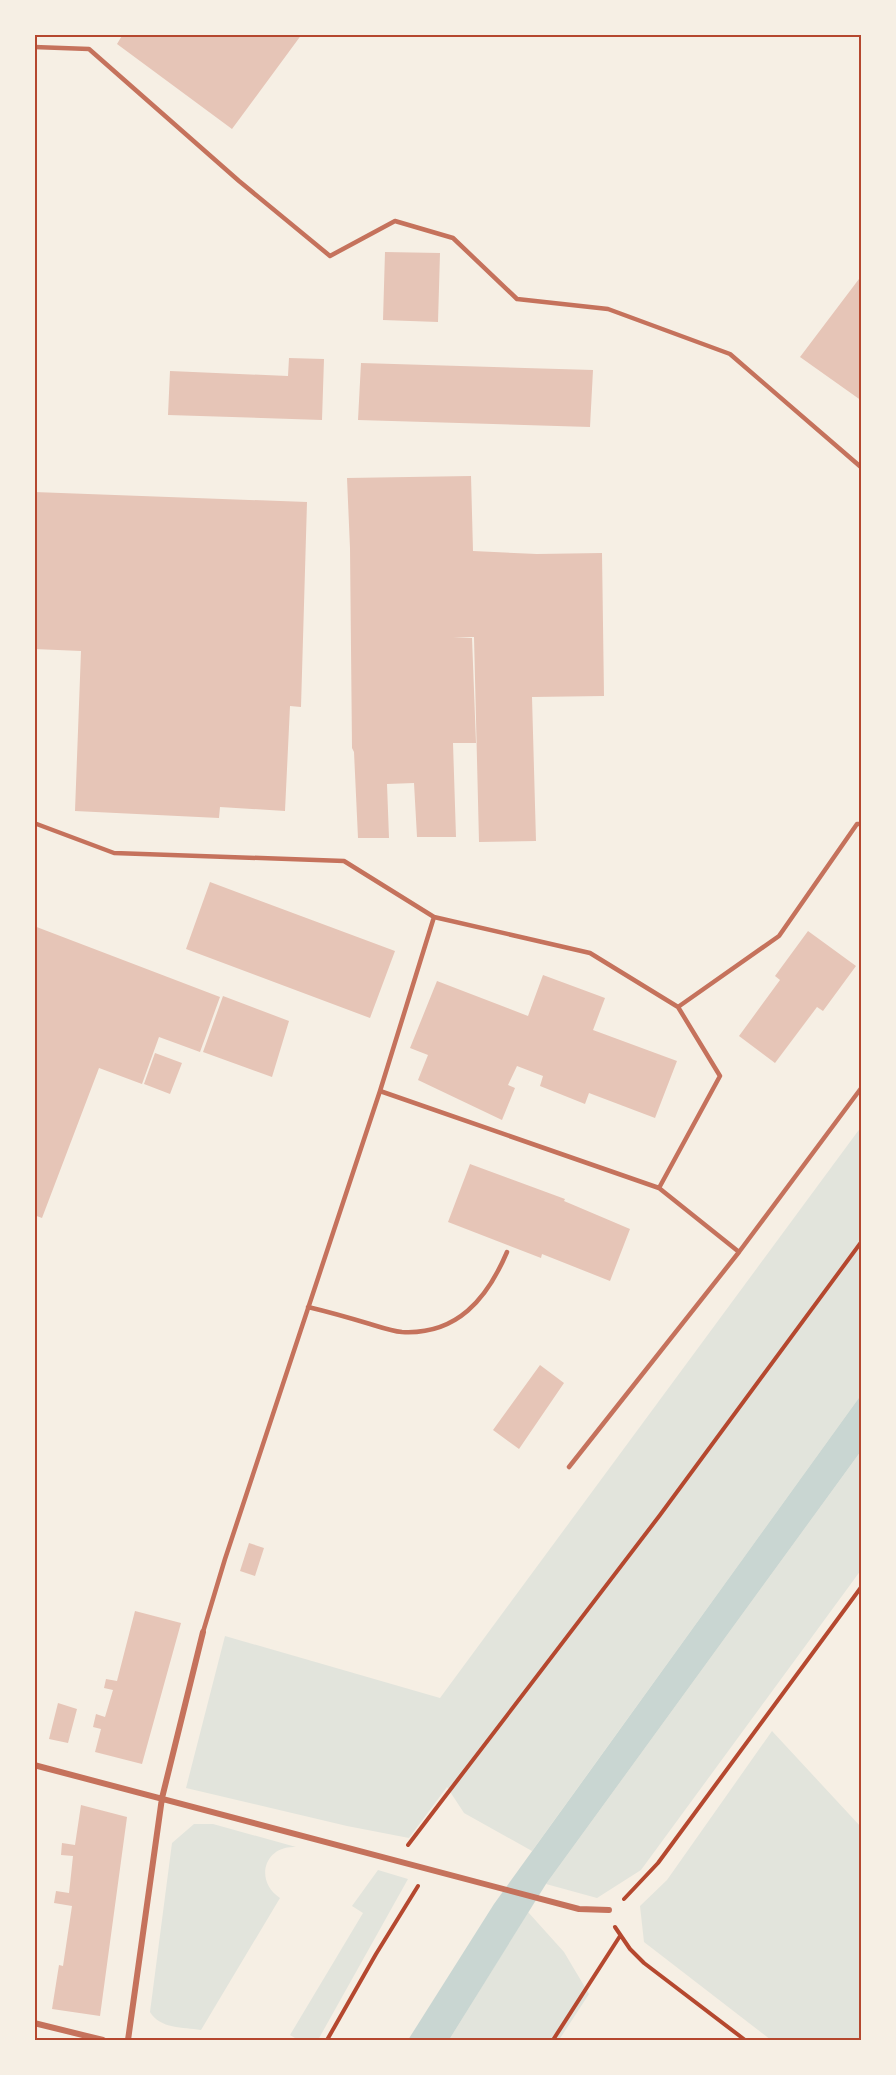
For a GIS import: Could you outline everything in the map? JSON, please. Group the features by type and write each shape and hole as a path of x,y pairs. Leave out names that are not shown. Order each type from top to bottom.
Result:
{"street":[{"path":"128,2040 162,1798 203,1632"},
{"path":"34,1764 579,1910 609,1910"},
{"path":"34,2023 103,2040"}],"lane":[{"path":"34,47 89,49 238,181 330,256 395,221 453,238 517,299 608,309 730,354 861,468"},
{"path":"34,823 114,853 344,861 434,917 590,953 678,1007 720,1076 659,1188"},
{"path":"678,1007 779,936 857,824 861,824"},
{"path":"203,1632 380,1091 434,917"},
{"path":"569,1467 740,1252 861,1087"},
{"path":"380,1091 659,1188 740,1252"},
{"path":"308,1306 399,1332 423,1332 445,1326 467,1311 487,1291 507,1252"}],"path":[{"path":"398,1861 660,1515 861,1241"},
{"path":"745,2040 630,1950 620,1936 609,1910 634,1890 658,1863 861,1586"},
{"path":"327,2040 376,1954 429,1869"},
{"path":"554,2040 620,1936"}],"shaded area":[{"path":"861,1127 861,1395 532,1851 464,1813 447,1787 409,1838 347,1826 186,1788 225,1636 440,1698"},
{"path":"861,1395 861,1451 546,1884 449,2040 408,2040 494,1904"},
{"path":"861,1451 861,1570 641,1870 597,1898 546,1884"},
{"path":"772,1731 861,1827 861,2040 771,2040 644,1942 640,1906 667,1880"},
{"path":"194,1824 213,1824 296,1847 276,1852 266,1865 267,1883 280,1898 201,2030 160,2022 150,2012 172,1843"},
{"path":"378,1870 408,1879 318,2040 293,2040 295,2038 290,2035 363,1913 352,1906"},
{"path":"528,1912 564,1952 589,1994 559,2040 449,2040"}],"building":[{"path":"123,34 302,34 232,129 117,44"},
{"path":"385,252 440,253 438,322 383,320"},
{"path":"862,275 862,401 800,357"},
{"path":"289,358 324,359 322,420 168,415 170,371 288,376"},
{"path":"361,363 593,370 590,427 358,420"},
{"path":"471,476 473,551 537,554 602,553 604,696 532,697 536,841 479,842 474,637 453,637 472,638 476,743 453,743 456,837 417,837 414,783 387,784 389,838 358,838 352,748 347,478"},
{"path":"34,492 307,502 301,707 290,706 285,811 220,807 219,818 75,811 81,651 34,649"},
{"path":"210,882 395,951 370,1018 186,949"},
{"path":"34,926 220,997 200,1052 159,1037 142,1084 99,1068 42,1218 34,1215"},
{"path":"808,931 856,966 823,1011 817,1007 775,1063 739,1036 780,980 775,976"},
{"path":"543,975 605,998 593,1030 677,1061 655,1118 589,1093 585,1104 540,1086 543,1076 517,1066 508,1085 515,1088 502,1120 418,1080 428,1055 410,1048 437,981 528,1016"},
{"path":"223,996 289,1021 272,1077 203,1052"},
{"path":"155,1053 182,1063 170,1094 144,1084"},
{"path":"470,1164 565,1199 564,1201 630,1229 610,1281 542,1254 541,1258 448,1222"},
{"path":"540,1365 564,1383 519,1449 493,1430"},
{"path":"249,1543 264,1548 255,1576 240,1571"},
{"path":"135,1611 181,1623 142,1764 95,1752 101,1729 93,1727 96,1714 105,1717 113,1690 104,1688 106,1679 117,1681"},
{"path":"58,1703 77,1709 68,1743 49,1739"},
{"path":"81,1805 127,1817 100,2016 52,2009 59,1965 63,1966 72,1906 54,1903 56,1891 69,1893 73,1856 61,1855 62,1843 75,1845"}]}
